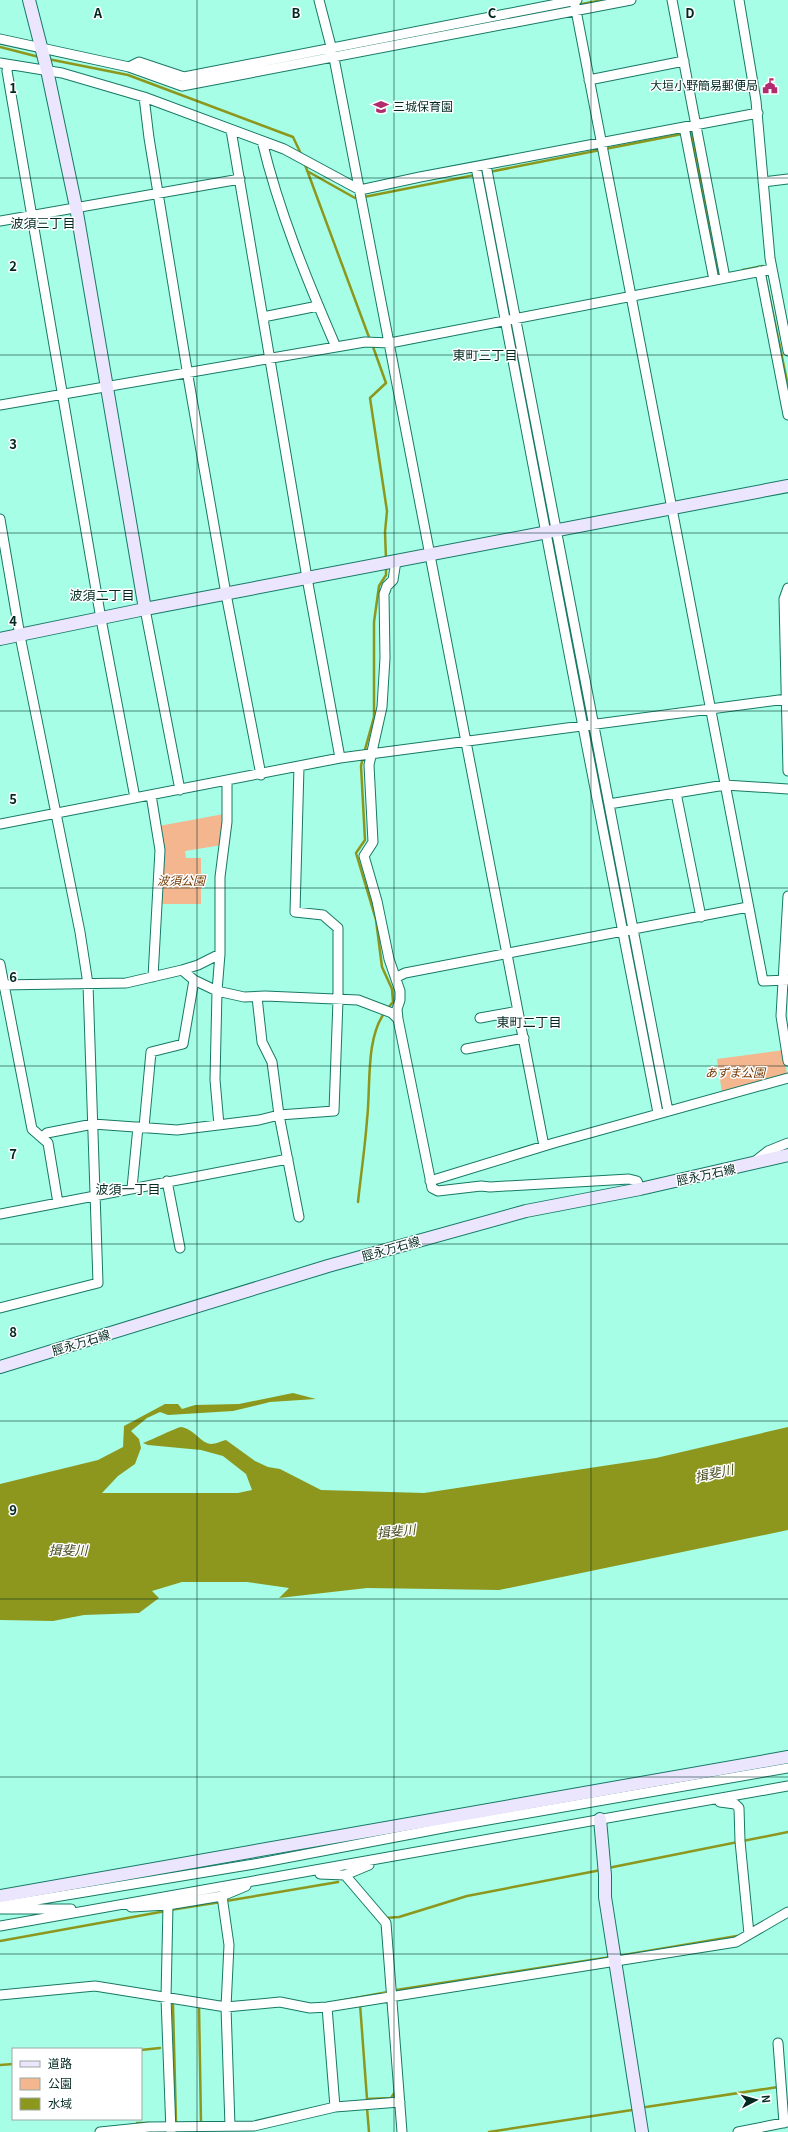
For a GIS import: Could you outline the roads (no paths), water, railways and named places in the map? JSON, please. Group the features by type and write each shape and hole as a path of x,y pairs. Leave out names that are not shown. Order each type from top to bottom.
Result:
{"street":[{"path":"29,0 47,70 76,207 145,609 180,790"},
{"path":"320,0 332,47 390,343 544,1146"},
{"path":"129,67 139,62 184,77 575,0 630,296 763,981 785,980"},
{"path":"0,39 129,67 182,86 631,0"},
{"path":"672,0 725,278"},
{"path":"739,0 758,113 772,269 787,345"},
{"path":"589,80 684,61"},
{"path":"135,798 100,619 63,395 4,64 47,70 144,97 284,149 360,190 476,166 758,113"},
{"path":"144,97 158,194 226,594 261,775"},
{"path":"684,127 714,280"},
{"path":"231,130 307,578 340,758"},
{"path":"262,141 270,176 286,226 336,347"},
{"path":"486,165 516,318 550,532 583,725 658,1113"},
{"path":"476,166 505,320 550,532 594,724 668,1111"},
{"path":"0,221 240,179"},
{"path":"764,182 788,179"},
{"path":"0,405 107,388 365,342 390,343 772,269"},
{"path":"760,271 788,415"},
{"path":"262,317 318,306"},
{"path":"0,639 145,609 788,486"},
{"path":"0,519 20,636 54,813 80,932 88,984 98,1283 0,1308"},
{"path":"396,561 393,580 386,586 384,594 386,658 382,707 369,764 373,842 364,856 377,901 389,958 397,977 400,1000 397,1009 398,1019 432,1188 438,1191 481,1186 490,1188 629,1179 637,1181 640,1189"},
{"path":"788,588 784,599 788,771"},
{"path":"0,824 261,775 340,758 786,699"},
{"path":"42,1138 47,1132 93,1124 177,1130 259,1120 279,1115 334,1111 338,1000 338,928 323,915 295,912 299,767"},
{"path":"219,1125 215,1080 217,991 220,954 220,877 227,822 227,781"},
{"path":"609,804 725,785 788,789"},
{"path":"676,793 701,917"},
{"path":"151,795 160,850 153,977"},
{"path":"788,896 785,980 781,1016 788,1061"},
{"path":"397,977 405,973 508,955 748,907"},
{"path":"2,985 126,983 182,970 198,965 220,954"},
{"path":"0,964 2,985 32,1129 48,1144 58,1202"},
{"path":"182,970 194,980 217,991 244,997 265,996 358,1000 392,1013 398,1019"},
{"path":"132,1188 151,1052 183,1044 194,980"},
{"path":"257,997 262,1042 272,1062 279,1115 299,1217"},
{"path":"480,1018 518,1011"},
{"path":"466,1049 524,1038"},
{"path":"430,1181 658,1113 788,1078"},
{"path":"750,1165 768,1151 788,1143"},
{"name":"脛永万石線","path":"0,1367 272,1283 526,1211 640,1189 750,1165 788,1155"},
{"path":"0,1214 288,1159"},
{"path":"167,1182 180,1248"},
{"path":"0,1896 788,1757"},
{"path":"0,1907 254,1864 448,1827 788,1768"},
{"path":"0,1926 384,1859 788,1786"},
{"path":"720,1799 720,1802 735,1804 739,1808 740,1841 749,1934"},
{"path":"600,1819 605,1875 605,1897 642,2132"},
{"path":"303,1873 345,1875 384,1859"},
{"path":"345,1875 386,1923 402,2132"},
{"path":"0,1907 16,1910 168,1905 222,1896 260,1880"},
{"path":"222,1896 229,1945 226,2007 230,2126"},
{"path":"168,1905 166,1998 171,2129"},
{"path":"0,1996 95,1986 226,2007 280,2002 310,2008 327,2007 392,1995 736,1942 788,1912"},
{"path":"327,2007 334,2107"},
{"path":"738,2132 786,2122 778,2043"},
{"path":"100,2132 254,2126 334,2107 400,2102"}],"water":[{"name":"揖斐川","path":"293,1393 316,1399 270,1402 233,1411 168,1415 160,1412 147,1418 131,1431 139,1439 141,1448 135,1464 118,1476 102,1493 238,1493 252,1490 246,1474 223,1456 201,1450 148,1445 143,1443 181,1427 190,1430 204,1442 213,1444 226,1440 255,1461 268,1467 280,1469 321,1490 424,1493 656,1458 788,1427 788,1530 499,1590 367,1588 279,1598 289,1588 247,1582 182,1582 152,1591 159,1598 139,1613 84,1615 53,1621 0,1620 0,1484 98,1460 123,1447 124,1426 165,1404 178,1404 182,1409 195,1405 239,1404"}],"waterway":[{"path":"497,20 603,0"},
{"path":"0,47 39,57"},
{"path":"48,59 128,75 293,137 302,156"},
{"path":"687,133 691,132 718,276 721,275"},
{"path":"605,149 682,134"},
{"path":"479,174 600,150"},
{"path":"304,162 370,340"},
{"path":"307,171 355,198 359,198"},
{"path":"364,197 475,175"},
{"path":"743,270 763,266 788,386"},
{"path":"372,344 386,383 370,398 387,511 385,532 386,559"},
{"path":"364,753 374,717 374,622 379,586 386,575 386,566"},
{"path":"363,757 361,766 365,840 356,853 376,920 382,967 392,989 393,1002 388,1008"},
{"path":"358,1202 366,1130 372,1049 374,1036 385,1012"},
{"path":"608,1868 788,1832"},
{"path":"385,1918 399,1917 467,1896 601,1870"},
{"path":"226,1901 338,1882"},
{"path":"170,1910 221,1902"},
{"path":"0,1941 166,1911"},
{"path":"618,1956 737,1936"},
{"path":"396,1990 611,1957"},
{"path":"339,2001 388,1992"},
{"path":"360,2004 367,2099 391,2098 395,2092"},
{"path":"173,2005 176,2123 178,2123"},
{"path":"199,2006 201,2123"},
{"path":"142,2050 160,2048"},
{"path":"0,2065 12,2064"},
{"path":"646,2107 778,2087"},
{"path":"367,2108 369,2132"},
{"path":"489,2132 632,2110"},
{"path":"137,2123 150,2123"}],"place":[{"name":"大垣小野簡易郵便局","path":"770,86"},
{"name":"三城保育園","path":"381,107"}],"district":[{"name":"波須三丁目","path":"43,223"},
{"name":"東町三丁目","path":"485,355"},
{"name":"波須二丁目","path":"102,595"},
{"name":"東町二丁目","path":"529,1022"},
{"name":"波須一丁目","path":"128,1189"}],"park label":[{"name":"波須公園","path":"181,881"},
{"name":"あずま公園","path":"735,1073"}]}
